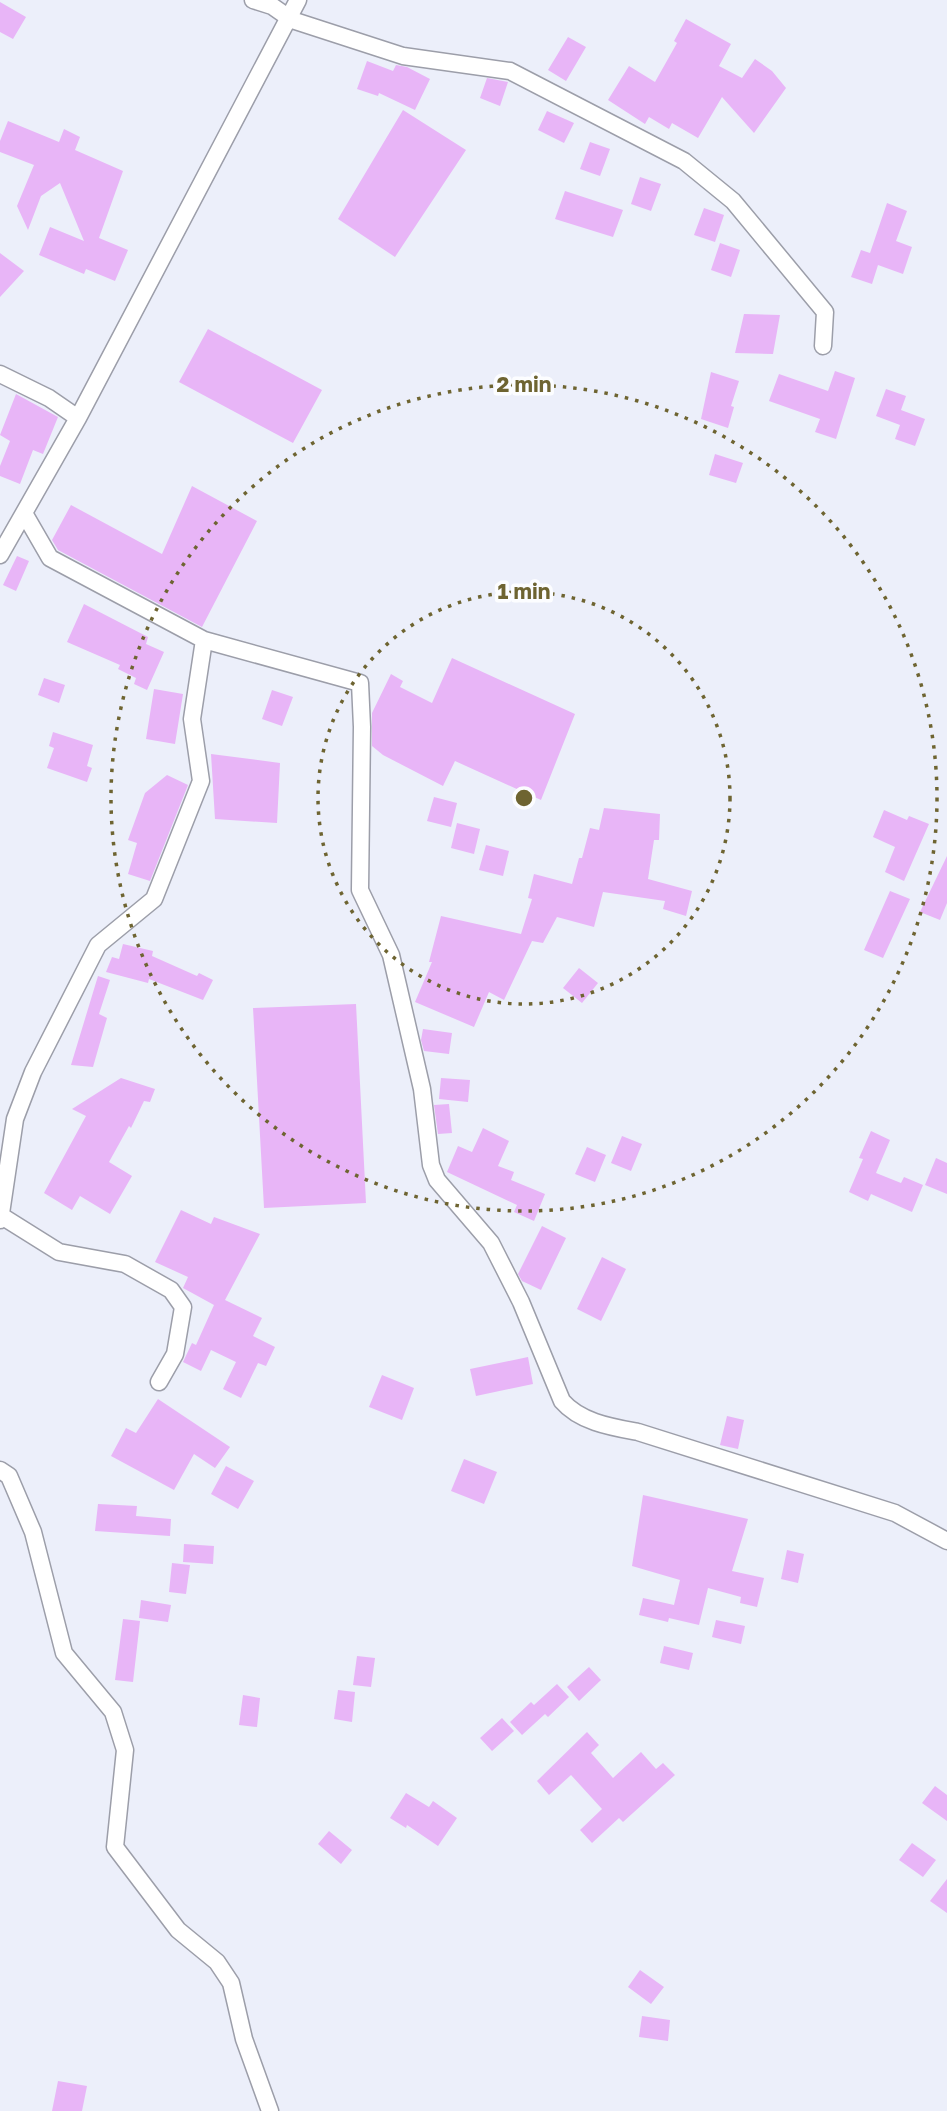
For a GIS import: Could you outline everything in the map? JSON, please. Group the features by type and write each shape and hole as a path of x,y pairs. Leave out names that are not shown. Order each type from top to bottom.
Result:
{"street":[{"path":"253,0 272,6 292,20 403,56 510,71 684,161 733,201 825,312 823,346"},
{"path":"0,555 78,418 298,0"},
{"path":"0,374 48,398 78,418"},
{"path":"24,513 50,558 204,640 360,683 360,890 391,955 422,1089 431,1165 437,1180 491,1243 521,1302 562,1401 570,1410 606,1426 638,1432 895,1513 947,1541"},
{"path":"159,1382 175,1354 183,1307 171,1290 125,1264 59,1252 1,1217 15,1119 33,1072 98,945 154,899 201,781 192,719 204,640"},
{"path":"0,1470 9,1476 33,1532 64,1653 113,1712 125,1750 115,1847 178,1930 216,1962 231,1983 244,2039 270,2111"}],"building":[{"path":"0,2 26,17 13,39 0,32"},
{"path":"686,19 731,44 719,66 742,78 755,59 772,71 786,88 754,133 722,97 698,138 672,123 669,129 649,117 645,124 608,100 629,66 655,82 677,43 674,41"},
{"path":"568,37 586,47 566,81 548,70"},
{"path":"367,61 393,71 396,65 407,67 430,79 415,110 379,93 378,96 357,89"},
{"path":"487,78 508,82 500,106 480,98"},
{"path":"403,110 466,150 395,257 338,219"},
{"path":"547,111 574,123 564,143 538,130"},
{"path":"8,121 59,142 64,129 80,137 75,150 123,171 99,238 128,250 115,281 86,269 84,274 39,255 50,227 84,241 60,183 41,196 28,230 17,206 34,165 0,152 0,141"},
{"path":"590,142 610,149 600,176 580,169"},
{"path":"640,177 661,184 651,211 631,204"},
{"path":"565,191 623,210 613,237 555,219"},
{"path":"887,203 907,211 896,241 912,247 903,274 878,265 872,284 851,277 861,250 870,253"},
{"path":"704,208 724,215 715,242 694,235"},
{"path":"720,243 740,250 731,277 711,270"},
{"path":"0,253 24,271 0,297"},
{"path":"744,314 780,315 773,354 735,353"},
{"path":"208,329 322,390 293,443 179,382"},
{"path":"835,371 855,378 836,439 815,432 820,419 769,401 779,374 828,391"},
{"path":"711,372 739,381 728,428 701,419"},
{"path":"886,389 906,396 901,410 925,419 915,446 895,439 900,425 876,416"},
{"path":"16,394 58,417 43,454 33,450 20,484 0,476 0,466 10,441 0,435"},
{"path":"715,454 743,463 736,483 709,475"},
{"path":"192,486 257,521 202,627 58,550 52,540 71,505 162,554"},
{"path":"17,556 29,561 16,591 3,585"},
{"path":"84,604 148,637 146,644 164,652 147,690 134,684 136,678 118,669 120,665 67,642"},
{"path":"452,658 575,714 541,800 455,761 443,786 383,755 372,746 372,713 391,674 403,681 400,687 432,703"},
{"path":"44,678 65,685 59,703 38,695"},
{"path":"154,689 183,694 175,744 146,739"},
{"path":"272,690 293,697 282,726 262,719"},
{"path":"53,732 93,745 87,766 92,768 87,782 47,768 54,748 49,746"},
{"path":"211,754 280,763 277,823 215,819"},
{"path":"167,775 188,785 150,881 128,874 137,843 128,840 145,793"},
{"path":"434,797 457,803 451,827 427,821"},
{"path":"604,808 660,814 659,840 654,840 648,879 692,891 686,916 663,909 665,901 603,892 594,927 557,917 543,943 532,941 504,1000 489,992 474,1027 415,1002 432,962 429,962 441,916 521,934 532,899 528,898 534,874 572,884 590,828 599,830"},
{"path":"884,810 907,820 909,816 929,824 904,881 885,872 895,847 873,837"},
{"path":"457,823 480,829 474,854 451,848"},
{"path":"486,845 509,851 503,876 479,870"},
{"path":"947,856 947,903 940,920 920,912"},
{"path":"890,891 910,899 883,958 864,950"},
{"path":"123,944 153,951 152,956 197,976 199,973 213,980 203,1000 149,979 148,983 106,972 112,957 119,959"},
{"path":"579,968 598,983 582,1003 563,988"},
{"path":"98,976 110,980 99,1014 107,1018 93,1067 71,1065"},
{"path":"356,1004 366,1203 264,1208 253,1008"},
{"path":"423,1029 452,1033 449,1054 424,1051 421,1040"},
{"path":"121,1078 155,1089 150,1102 144,1101 131,1128 129,1126 109,1162 132,1176 110,1214 80,1196 72,1210 44,1193 86,1116 72,1109"},
{"path":"441,1078 470,1080 468,1102 439,1099"},
{"path":"449,1104 452,1133 438,1134 434,1105"},
{"path":"483,1128 509,1141 498,1166 514,1172 511,1180 545,1194 534,1221 514,1212 517,1205 447,1172 458,1146 472,1152"},
{"path":"871,1131 890,1140 876,1173 901,1183 904,1177 923,1185 912,1212 871,1194 868,1201 849,1192 863,1159 859,1158"},
{"path":"622,1136 642,1144 631,1171 611,1163"},
{"path":"587,1147 606,1155 595,1182 575,1174"},
{"path":"936,1158 947,1163 947,1194 925,1185"},
{"path":"181,1210 211,1224 214,1217 260,1234 225,1300 262,1318 253,1336 275,1347 266,1366 258,1363 241,1398 223,1389 236,1362 211,1350 201,1371 183,1362 192,1343 196,1345 214,1305 183,1288 188,1277 155,1262"},
{"path":"542,1226 566,1238 541,1290 522,1281 518,1274"},
{"path":"602,1257 626,1269 601,1321 577,1309"},
{"path":"528,1357 533,1384 476,1396 470,1369"},
{"path":"382,1375 414,1388 402,1420 369,1407"},
{"path":"158,1399 230,1447 215,1468 194,1454 174,1490 111,1456 126,1428 136,1433"},
{"path":"727,1416 744,1420 738,1449 720,1445"},
{"path":"464,1459 497,1472 484,1504 451,1491"},
{"path":"226,1466 254,1481 238,1509 211,1494"},
{"path":"643,1495 748,1519 732,1571 764,1578 757,1607 740,1603 741,1597 708,1588 699,1625 669,1618 668,1622 639,1615 643,1598 674,1605 680,1580 632,1566"},
{"path":"98,1504 137,1506 136,1516 171,1519 170,1536 95,1531"},
{"path":"184,1544 214,1546 213,1564 183,1562"},
{"path":"787,1550 804,1554 798,1583 781,1579"},
{"path":"172,1563 190,1565 186,1594 169,1592"},
{"path":"141,1600 171,1605 168,1622 139,1618"},
{"path":"123,1619 140,1621 133,1682 115,1680"},
{"path":"716,1620 745,1626 741,1644 712,1637"},
{"path":"664,1646 693,1653 689,1670 660,1663"},
{"path":"357,1656 375,1658 371,1687 353,1685"},
{"path":"589,1667 601,1680 579,1701 567,1687"},
{"path":"557,1684 569,1697 548,1717 545,1714 522,1735 510,1722 531,1702 534,1705"},
{"path":"338,1690 355,1692 352,1722 334,1719"},
{"path":"243,1695 260,1698 257,1727 239,1725"},
{"path":"502,1718 514,1731 492,1751 480,1738"},
{"path":"587,1732 599,1745 591,1753 613,1778 641,1752 656,1769 663,1763 675,1775 623,1822 619,1818 592,1843 580,1830 602,1809 571,1775 549,1795 537,1781"},
{"path":"935,1786 947,1795 947,1821 922,1803"},
{"path":"406,1793 429,1807 433,1801 457,1818 438,1846 407,1825 406,1828 390,1818"},
{"path":"329,1831 352,1850 341,1864 318,1844"},
{"path":"912,1843 936,1860 923,1877 899,1860"},
{"path":"947,1879 947,1913 930,1901"},
{"path":"640,1970 664,1987 651,2004 628,1987"},
{"path":"642,2016 670,2020 668,2041 639,2037"},
{"path":"58,2081 87,2086 82,2111 52,2111"}]}
